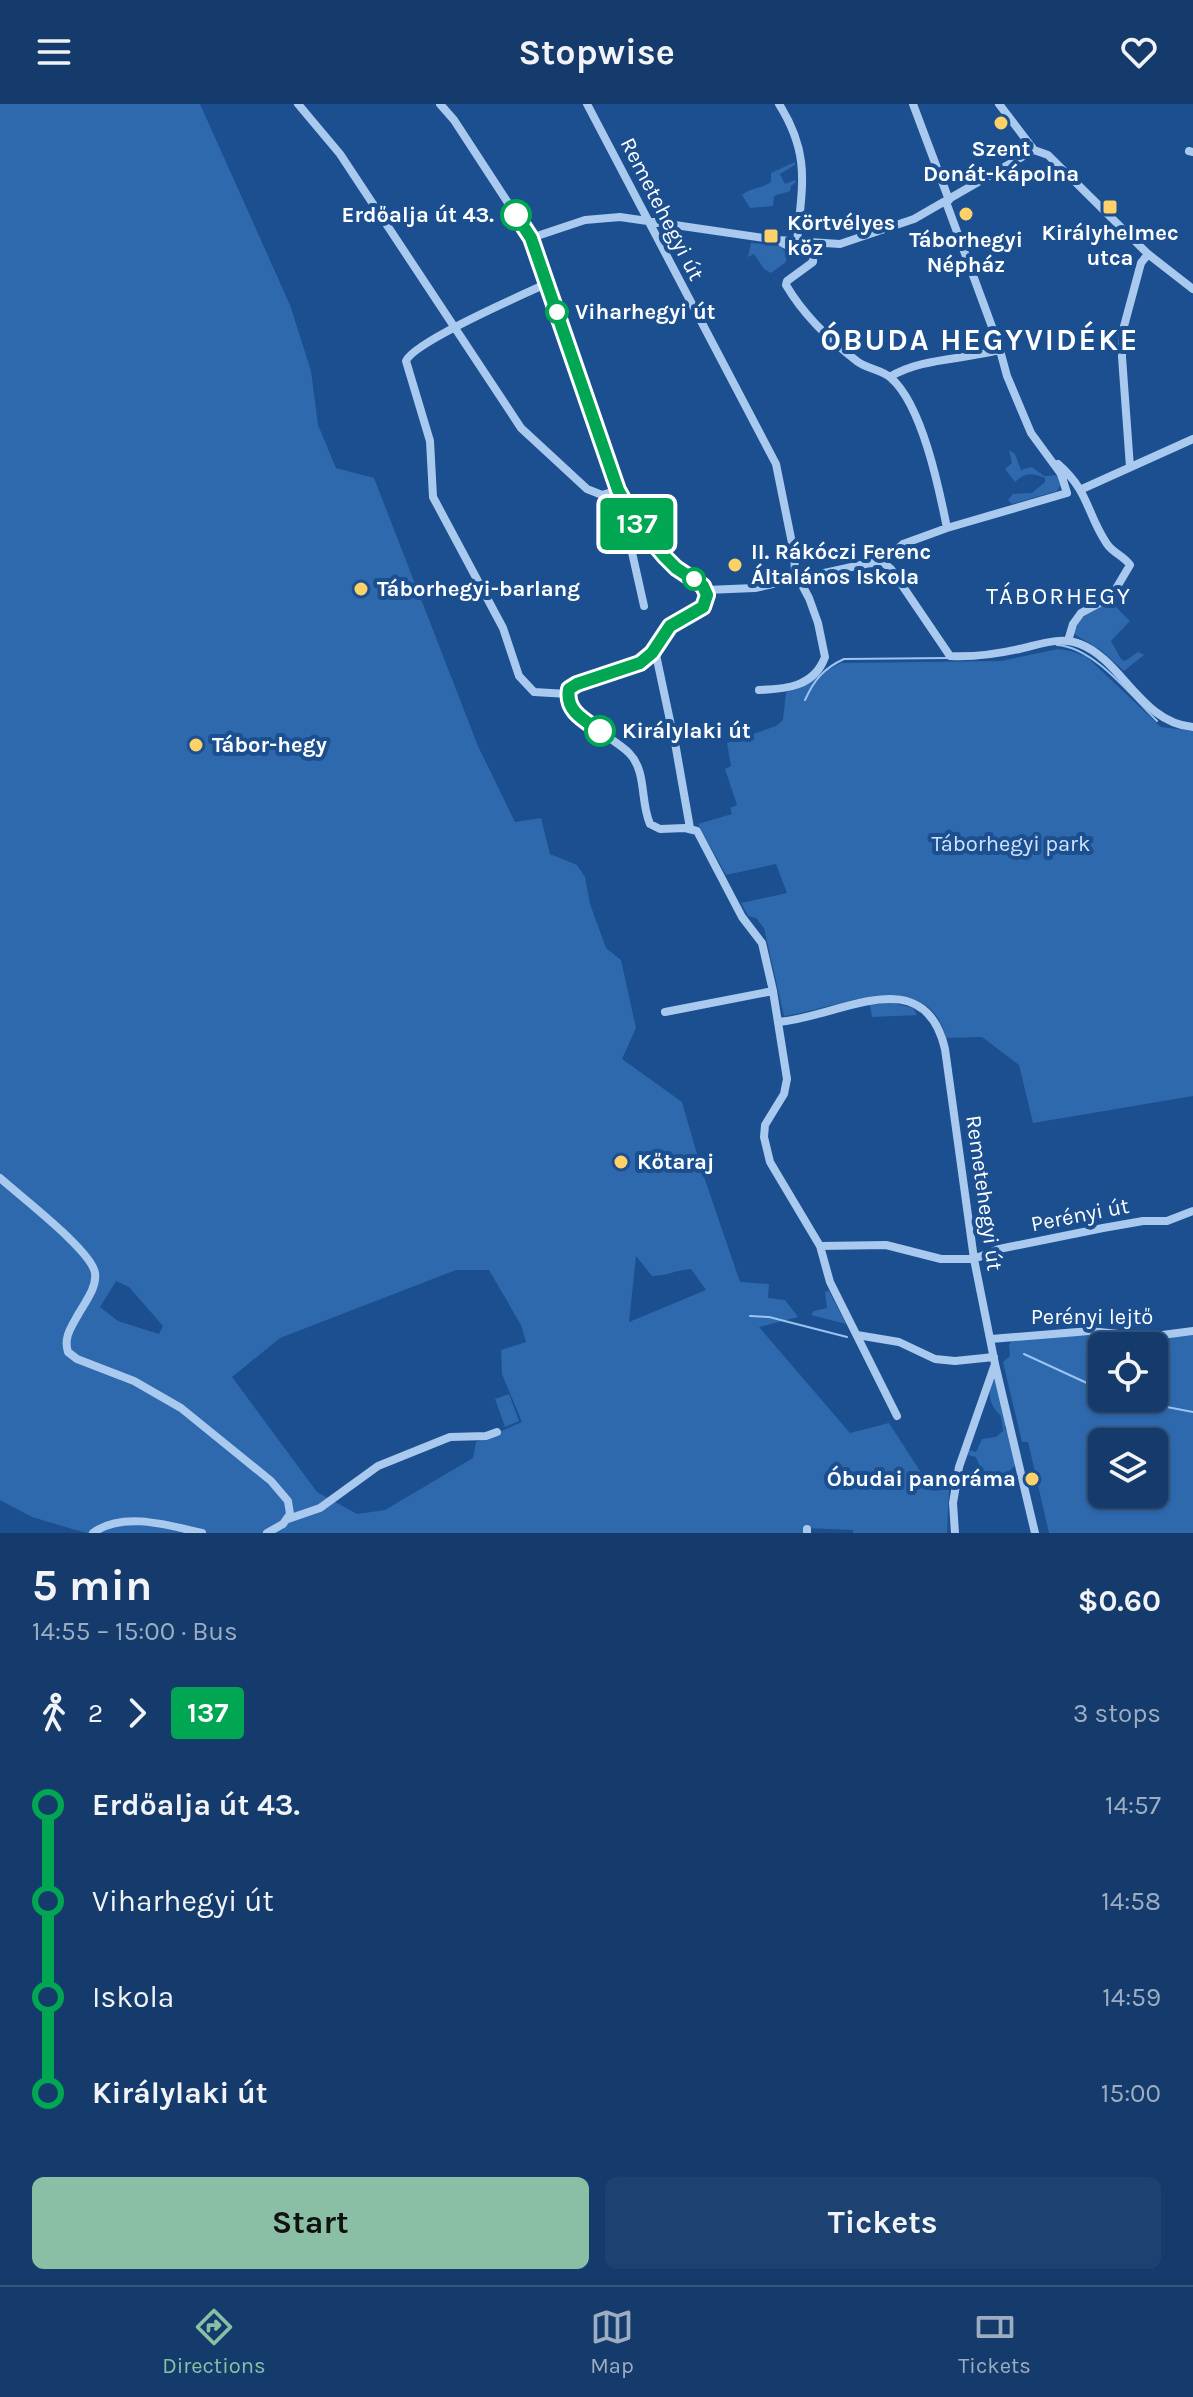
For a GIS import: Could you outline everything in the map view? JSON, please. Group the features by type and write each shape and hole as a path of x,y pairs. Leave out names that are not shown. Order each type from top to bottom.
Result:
{"street":[{"path":"298,104 340,154 511,413 537,445 587,489 602,495 618,490"},
{"path":"440,104 454,120 531,238 618,490 630,514 676,568 706,590 741,590 870,563 885,564 947,653 955,656 988,653 1068,641 1089,649 1162,718 1193,727"},
{"name":"Remetehegyi út","path":"587,104 702,328 775,461 795,572 818,623 824,662 798,686 759,690"},
{"path":"779,104 796,134 802,156 797,242"},
{"path":"885,564 888,557 903,544 1067,493 1061,474 1031,433 1007,376 913,104"},
{"path":"999,104 1034,150 1048,155 1148,254 1193,289"},
{"path":"531,238 585,220 620,217 778,240 840,244 914,219 1034,150"},
{"path":"778,240 785,246 813,254 813,262 786,285 802,308 857,361 890,377 905,396 923,433 947,528"},
{"path":"1130,467 1123,330 1141,263 1148,254"},
{"path":"546,284 443,334 409,355 406,361 430,441 433,497 503,628 513,663 524,684 541,694 568,694"},
{"path":"443,334 448,324 445,313"},
{"path":"890,377 911,366 999,350"},
{"path":"1082,489 1193,439"},
{"path":"1051,459 1082,489 1109,548 1128,560 1130,565 1111,597 1081,613 1073,624 1068,641"},
{"path":"630,514 625,521 644,606"},
{"path":"706,590 703,607 670,626 655,650 640,663 577,684 569,689 568,701 576,714 623,748 634,760 650,824 660,829 690,828 702,837 742,917 762,943 787,1079 784,1094 765,1125 764,1137 770,1162 820,1246 830,1282 897,1416"},
{"path":"655,650 690,828"},
{"path":"665,1012 773,991"},
{"name":"Remetehegyi út","path":"778,1022 803,1019 868,999 887,997 909,1001 928,1014 938,1028 945,1049 974,1259 994,1360 1035,1533"},
{"path":"0,1178 92,1262 96,1276 94,1287 67,1335 66,1346 70,1355 159,1393 200,1422 284,1494 290,1508 288,1519"},
{"name":"Perényi út","path":"974,1259 999,1249 1103,1228 1167,1221 1193,1211"},
{"path":"820,1246 886,1245 941,1259 974,1259"},
{"path":"1193,1325 1193,1331"},
{"name":"Perényi lejtő","path":"991,1339 1090,1331 1147,1337 1193,1331"},
{"path":"857,1335 899,1342 935,1359 994,1360 959,1467 953,1503 955,1533"},
{"path":"267,1533 288,1519 320,1508 378,1466 450,1437 486,1436 497,1432"},
{"path":"93,1533 114,1522 171,1525 202,1533"}],"green space":[{"path":"0,104 200,104 290,305 311,371 318,425 336,468 374,478 478,746 515,822 541,818 550,854 577,865 585,877 590,904 606,948 621,960 636,1028 622,1059 682,1102 740,1282 769,1284 768,1298 785,1300 798,1317 759,1327 850,1433 889,1423 933,1491 949,1489 947,1533 853,1533 853,1530 805,1528 804,1533 86,1533 32,1517 0,1500","holes":["636,1256 652,1276 691,1269 706,1290 629,1322","456,1270 489,1270 521,1325 526,1342 501,1350 502,1374 522,1422 476,1442 473,1458 385,1510 357,1514 317,1492 232,1377 280,1338","116,1281 129,1287 163,1326 159,1334 118,1321 100,1307"]},
{"path":"795,162 780,174 785,184 795,180 790,191 774,196 773,206 750,208 742,195 771,182 771,173"},
{"path":"751,243 781,246 787,255 786,262 771,273 764,269 754,254 748,257"},
{"path":"1009,450 1015,454 1021,470 1032,467 1044,476 1058,475 1060,486 1057,491 1012,504 1008,500 1013,494 1032,493 1045,482 1045,478 1029,474 1015,482 1005,469 1012,463"},
{"path":"1111,602 1130,621 1111,641 1121,659 1125,661 1138,652 1144,655 1124,671 1102,651 1074,634 1079,622 1088,613"},
{"name":"Táborhegyi park","path":"1058,649 1087,657 1161,727 1193,731 1193,1096 1033,1123 1019,1065 982,1037 946,1038 936,1015 920,1002 900,996 877,996 784,1016 764,928 756,918 748,916 741,903 787,893 776,864 726,875 698,824 732,814 730,808 737,805 725,769 731,766 727,743 776,726 783,720 786,692 841,663 1001,661"},
{"path":"888,1002 913,1008 917,1015 872,1017 870,1005"},
{"path":"829,1291 846,1324 811,1315 814,1311 827,1308 825,1292"},
{"path":"1193,1335 1193,1533 1049,1533 1028,1442 1022,1442 1003,1362 1010,1356 1009,1345 1013,1339 1088,1336 1088,1412 1168,1412 1168,1338"},
{"path":"993,1379 1008,1426 1004,1427 1017,1464 1010,1470 1012,1478 991,1482 985,1480 976,1457 968,1455 969,1450 976,1452 982,1439 996,1437 1003,1431 1001,1416 990,1399"},
{"path":"509,1394 519,1421 505,1427 495,1399"}],"waterway":[{"path":"1057,645 1085,654 1098,663 1157,721"},
{"path":"805,700 820,675 844,659 948,658"},
{"path":"750,1316 769,1317 847,1337"},
{"path":"1024,1354 1088,1384"},
{"path":"1168,1407 1193,1412"}],"bus line":[{"name":"137","path":"516,215 531,238 618,490 630,514 665,557 676,568 698,581 707,595 703,607 670,626 655,650 640,663 569,689 571,708 600,731"}],"place":[{"name":"Szent Donát-kápolna","path":"1001,123"},
{"name":"Királyhelmec utca","path":"1110,207"},
{"name":"Táborhegyi Népház","path":"966,214"},
{"name":"Erdőalja út 43.","path":"516,215"},
{"name":"Körtvélyes köz","path":"771,236"},
{"name":"Viharhegyi út","path":"557,312"},
{"name":"II. Rákóczi Ferenc Általános Iskola","path":"735,565"},
{"name":"Táborhegyi-barlang","path":"361,589"},
{"name":"Királylaki út","path":"600,731"},
{"name":"Tábor-hegy","path":"196,745"},
{"name":"Kőtaraj","path":"621,1162"},
{"name":"Óbudai panoráma","path":"1032,1479"}],"district":[{"name":"ÓBUDA HEGYVIDÉKE","path":"980,340"},
{"name":"TÁBORHEGY","path":"1059,596"}]}
